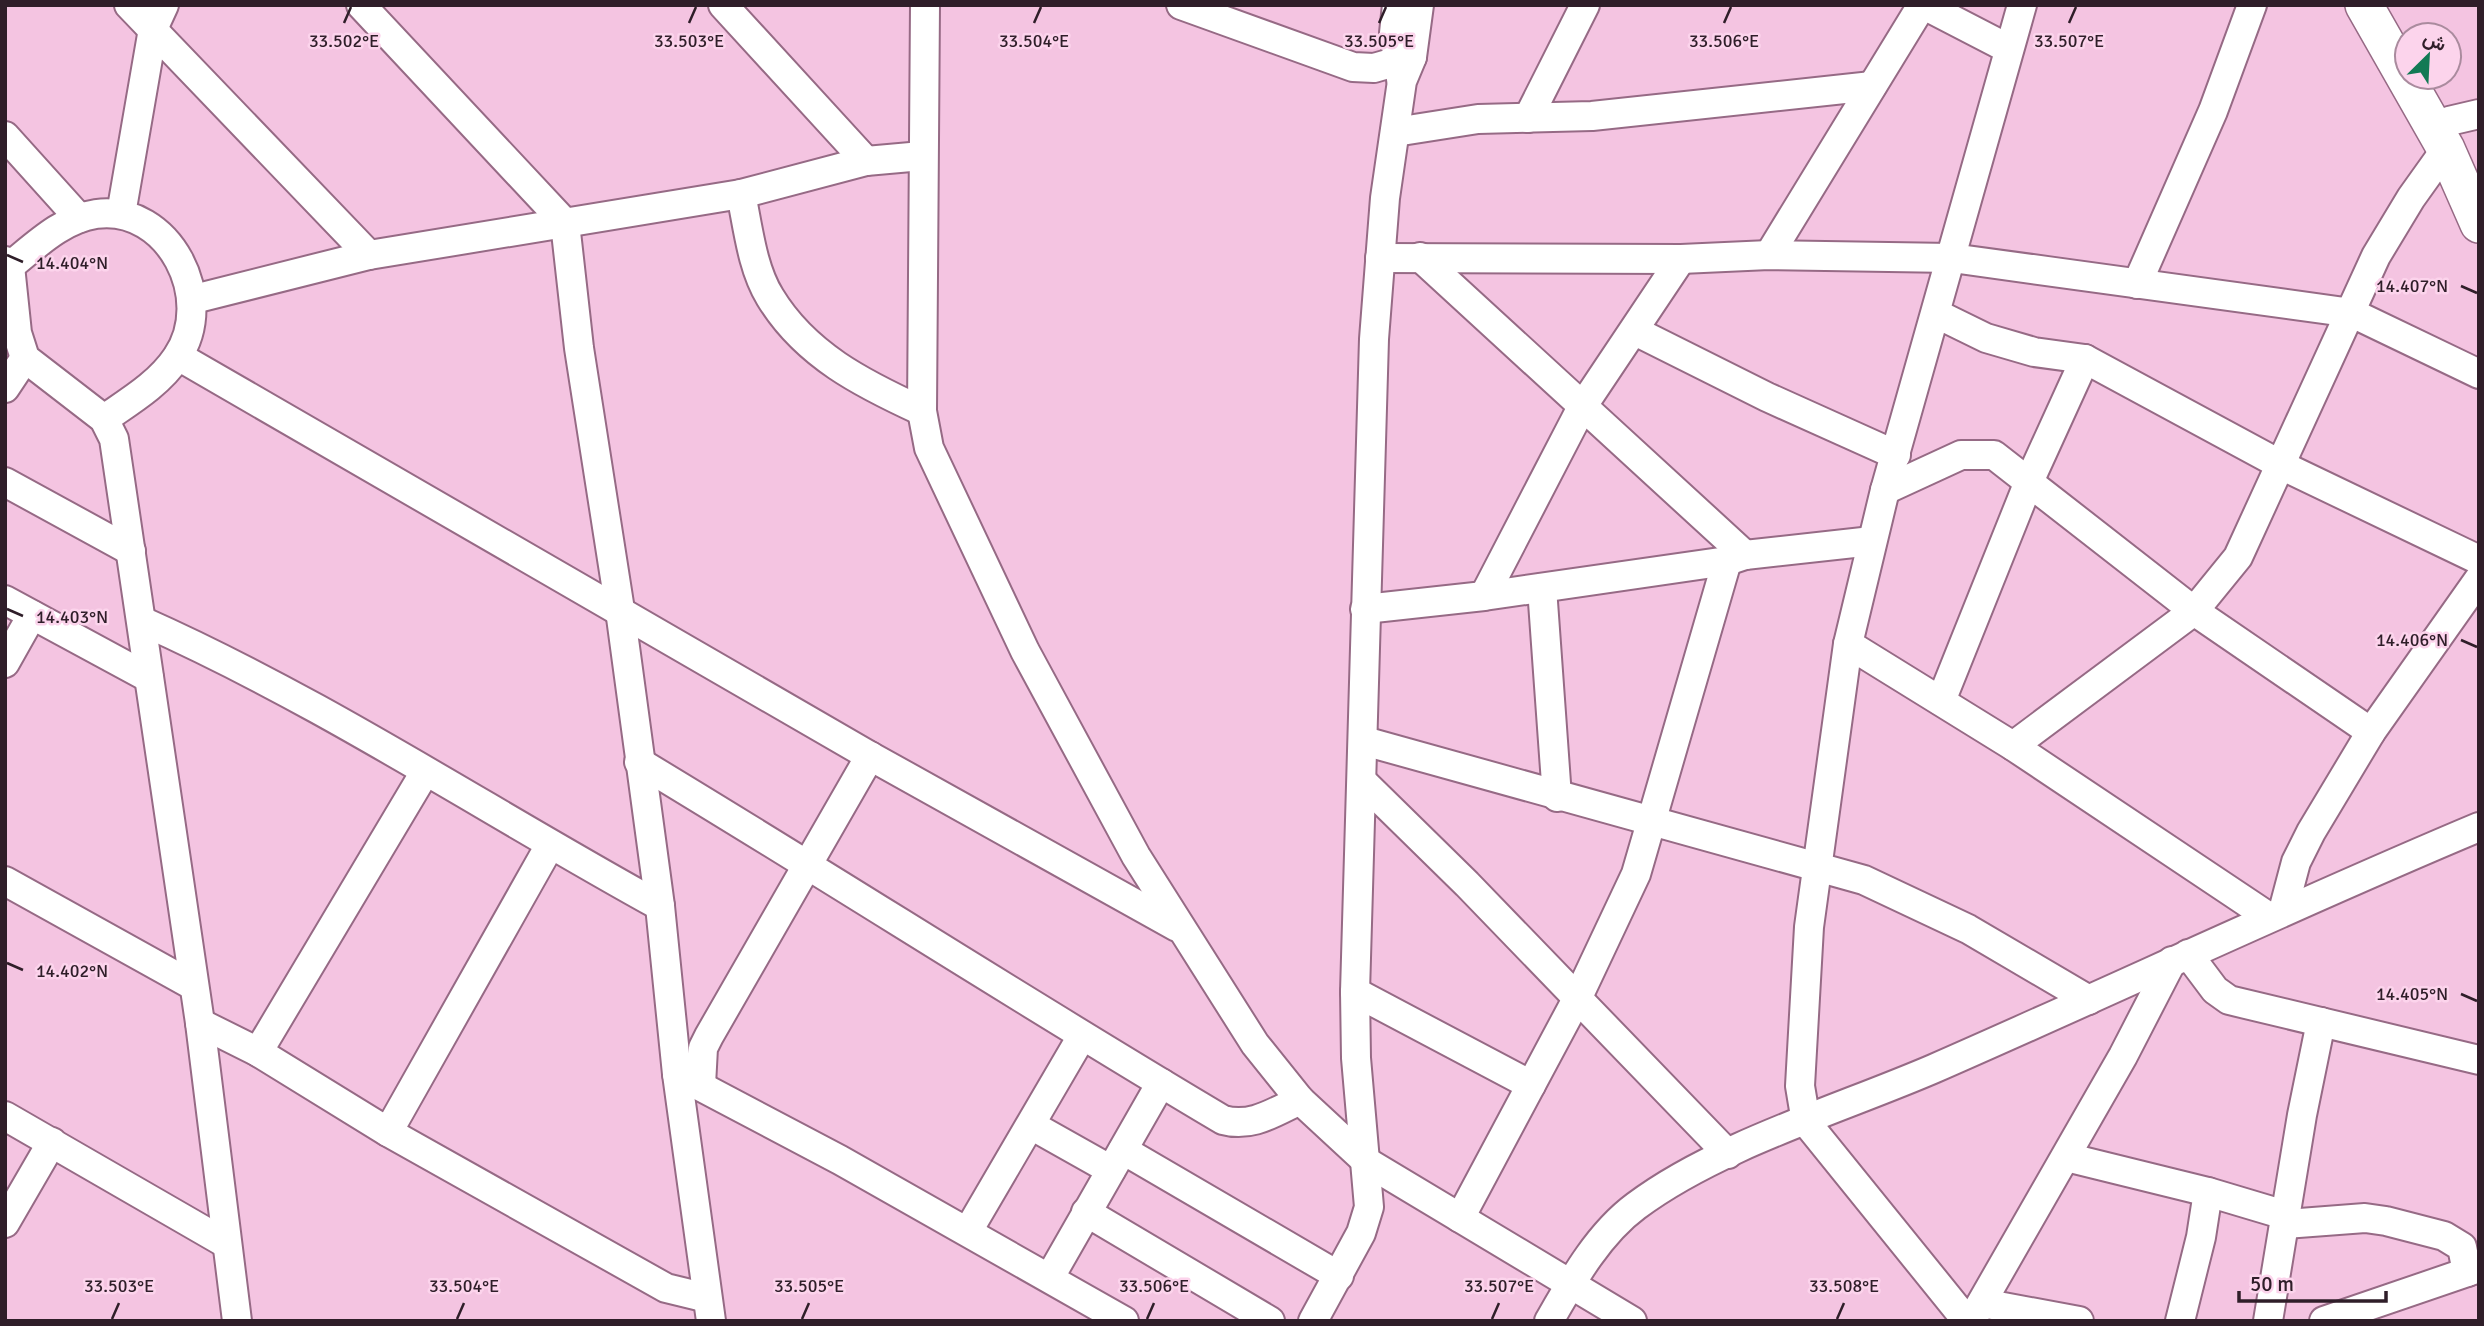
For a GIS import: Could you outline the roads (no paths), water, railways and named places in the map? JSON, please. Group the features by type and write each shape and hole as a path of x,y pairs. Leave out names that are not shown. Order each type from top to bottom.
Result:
{"main road":[{"path":"2364,5 2458,128 2479,224"},
{"path":"2384,5 2393,21"},
{"path":"2435,91 2458,128 2479,184"}],"street":[{"path":"129,5 158,17 369,255"},
{"path":"361,5 565,223 594,453 620,610 660,906 689,1079 709,1310"},
{"path":"723,5 866,161"},
{"path":"925,5 922,156 925,298 922,411 934,459 1019,639 1087,768 1180,928 1255,1044 1300,1100 1367,1162 1632,1321"},
{"path":"1181,5 1353,67 1404,67"},
{"path":"1397,5 1404,67"},
{"path":"1313,1321 1368,1218 1367,1162 1359,1108 1355,992 1364,783 1365,608 1380,258 1404,67 1419,5"},
{"path":"1528,118 1585,5"},
{"path":"1769,255 1923,5 2009,49"},
{"path":"2022,5 1937,314 1885,490 1848,644 1809,927 1800,1086 1806,1122 1973,1315 2079,1321"},
{"path":"2137,284 2213,111 2252,5"},
{"path":"121,214 158,17"},
{"path":"1395,132 1478,119 1592,116 1872,86"},
{"path":"2014,746 2194,611 2238,557 2283,466 2376,256 2458,128"},
{"path":"5,136 79,218"},
{"path":"194,299 369,255 741,194 866,161 922,156"},
{"path":"741,194 752,246 769,295 797,333 831,362 866,385 922,411"},
{"path":"104,419 150,387 178,356 189,328 194,299 183,267 167,243 144,223 121,214 79,218 58,229 8,264 17,333 24,358 104,419 114,439 200,1023 240,1319"},
{"path":"1380,258 1681,259 1769,255 1952,258 2352,313 2479,374"},
{"path":"1420,257 1582,407 1736,558"},
{"path":"1484,596 1582,407 1681,259"},
{"path":"1937,314 1986,338 2034,352 2085,359 2283,466 2479,561"},
{"path":"1635,331 1767,397 1896,455"},
{"path":"178,356 870,756 1180,928"},
{"path":"5,388 24,358"},
{"path":"1941,701 2028,484 2085,359"},
{"path":"1885,490 1961,455 1994,455 2194,611 2371,732"},
{"path":"5,482 131,551"},
{"path":"1365,608 1484,596 1736,558 1872,541"},
{"path":"1460,1218 1578,997 1636,874 1736,558"},
{"path":"2276,914 2296,862 2371,732 2479,579"},
{"path":"1542,588 1557,797"},
{"path":"5,600 149,678"},
{"path":"5,663 32,615"},
{"path":"142,621 217,654 289,692 550,845 660,906"},
{"path":"1848,644 2014,746 2276,914"},
{"path":"1364,741 1557,797 1817,865 1864,880 1968,929 2089,1000"},
{"path":"689,1079 709,1036 870,756"},
{"path":"639,762 1223,1120 1238,1124 1251,1123 1300,1100"},
{"path":"258,1052 425,772"},
{"path":"1364,783 1578,997 1728,1154"},
{"path":"1549,1321 1571,1282 1605,1236 1634,1207 1664,1187 1728,1154 2089,1000 2276,914 2479,827"},
{"path":"388,1132 550,845"},
{"path":"5,881 194,986"},
{"path":"2180,958 2229,1000 2479,1060"},
{"path":"1973,1315 2180,958"},
{"path":"1355,992 1531,1085"},
{"path":"2268,1321 2321,1022"},
{"path":"200,1023 258,1052 388,1132 709,1310"},
{"path":"968,1231 1082,1036"},
{"path":"689,1079 968,1231 1125,1321"},
{"path":"1050,1277 1160,1083"},
{"path":"5,1116 228,1244"},
{"path":"1031,1125 1117,1160 1339,1276"},
{"path":"5,1223 52,1142"},
{"path":"2066,1157 2208,1192 2285,1219 2365,1218 2444,1236 2462,1247 2473,1270 2324,1321"},
{"path":"2180,1321 2201,1237 2208,1192"},
{"path":"1086,1212 1270,1321"}]}
